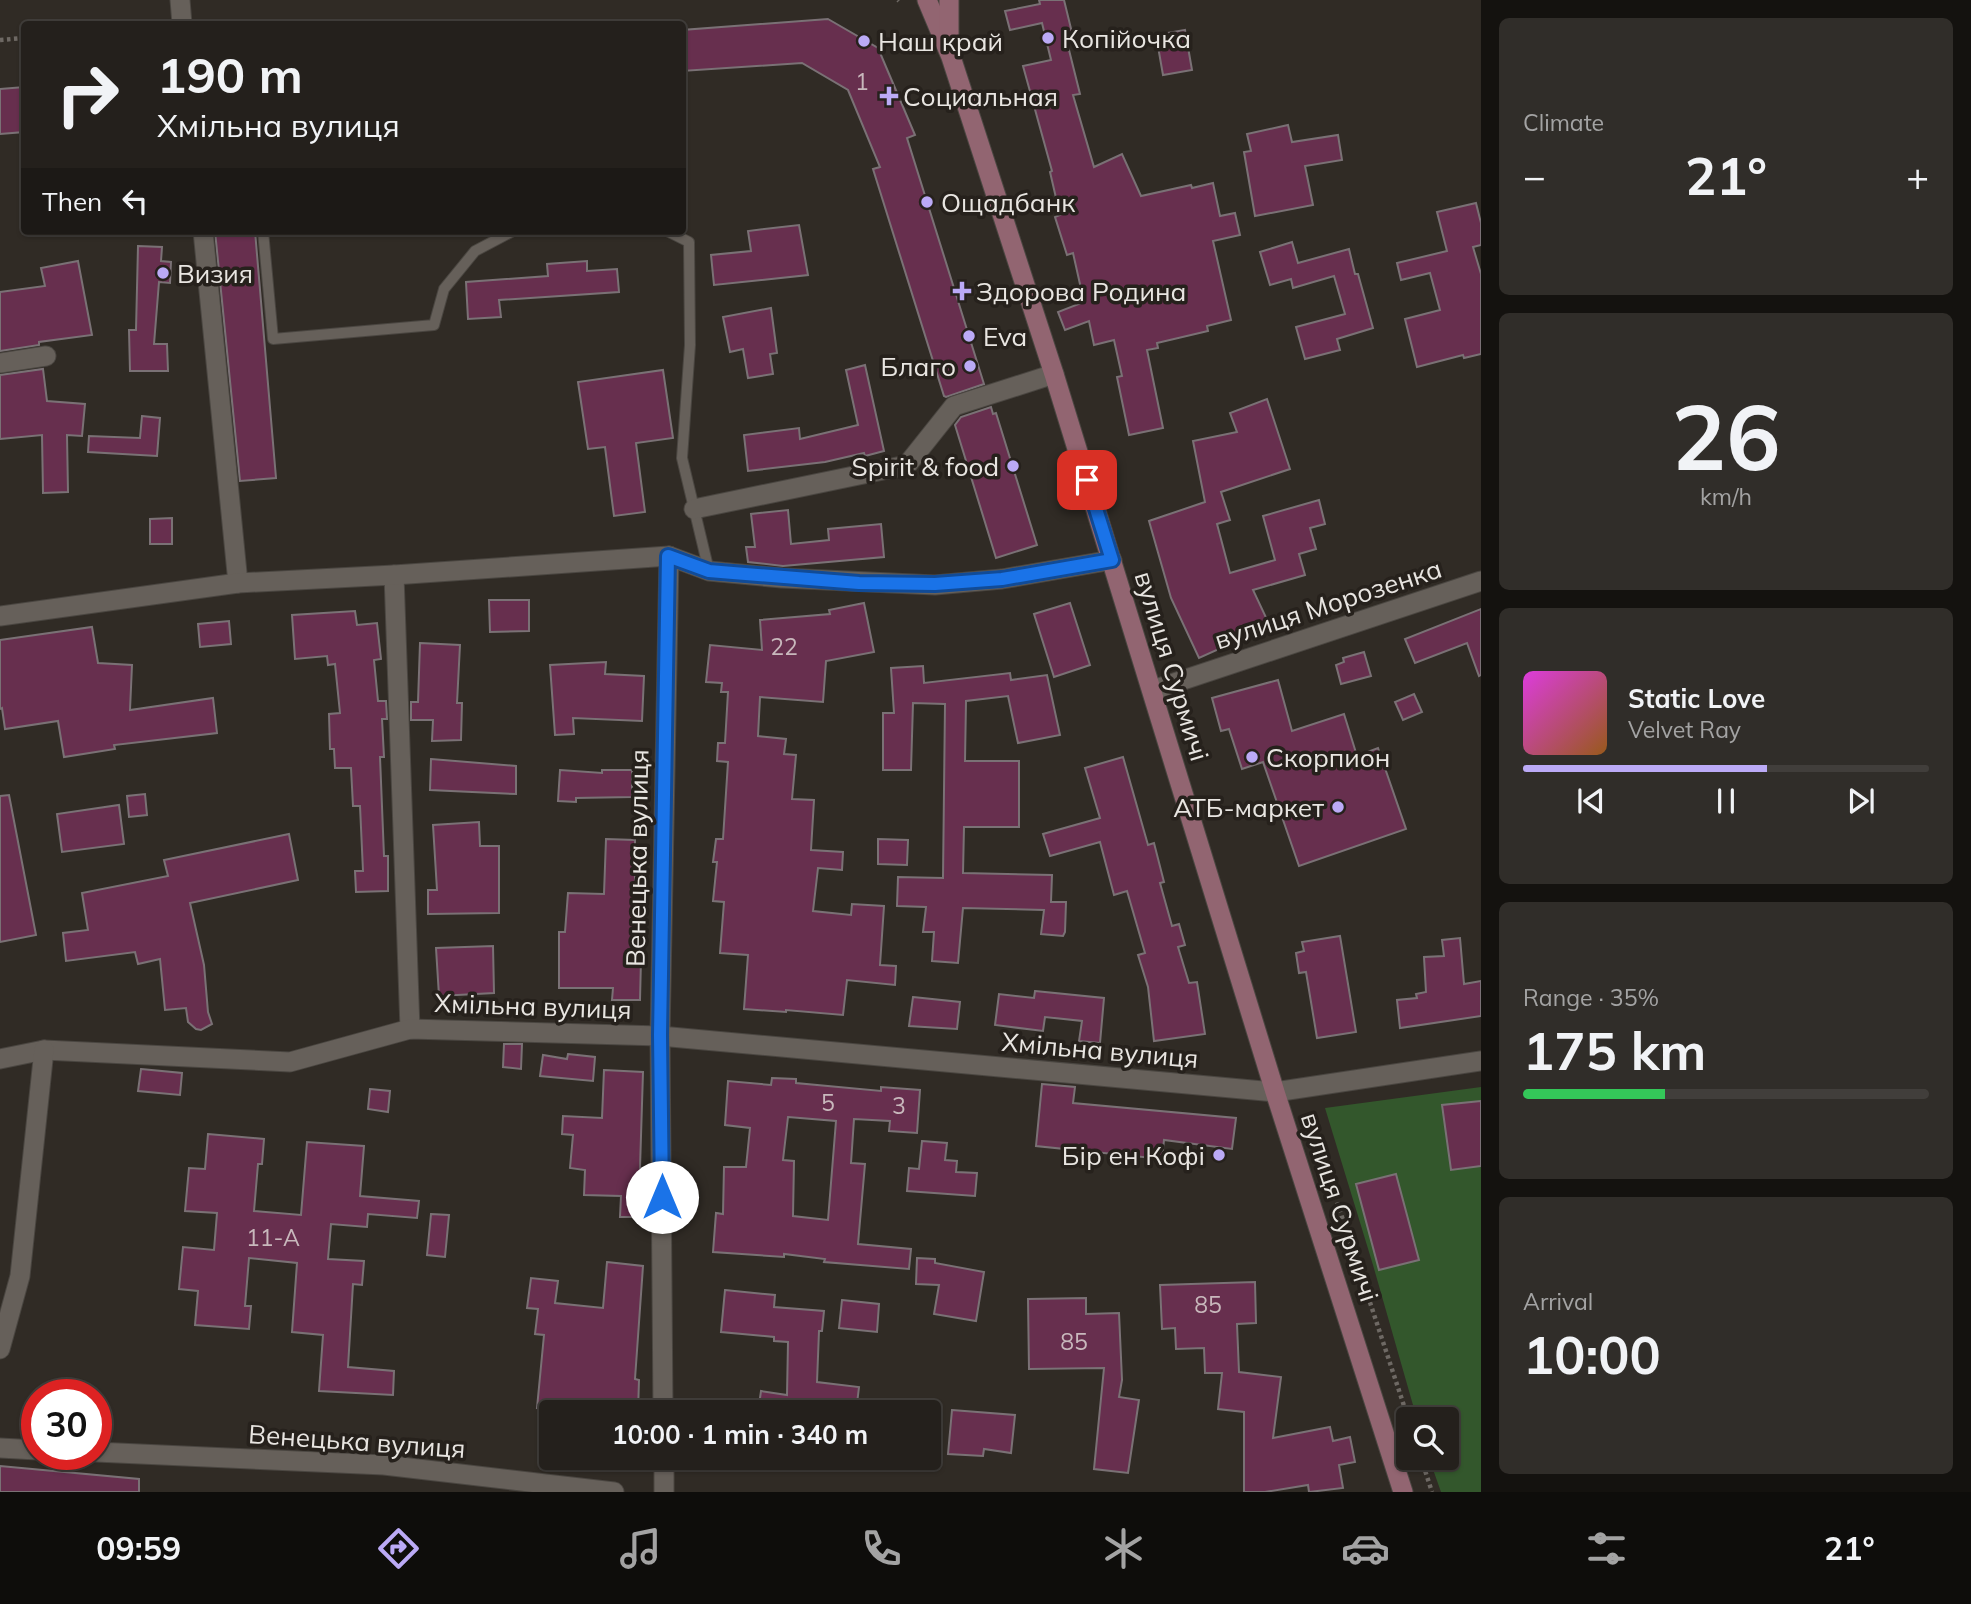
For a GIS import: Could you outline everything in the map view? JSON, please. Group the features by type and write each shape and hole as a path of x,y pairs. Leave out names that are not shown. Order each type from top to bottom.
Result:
{"main road":[{"path":"927,0 951,57"},
{"path":"949,0 951,57"},
{"name":"вулиця Сурмичі","path":"951,57 1054,374 1275,1092 1403,1492"}],"street":[{"path":"180,0 182,21"},
{"path":"203,235 238,583"},
{"path":"0,363 46,356"},
{"path":"694,509 907,465 954,406 1054,374"},
{"path":"0,616 238,583 668,556 709,571 859,583 935,584 1002,579 1112,560"},
{"name":"Венецька вулиця","path":"663,1400 660,1035 668,556"},
{"path":"394,575 410,1029"},
{"name":"вулиця Морозенка","path":"1153,690 1481,581"},
{"name":"Хмільна вулиця","path":"44,1050 290,1062 410,1029 660,1035 1275,1092 1481,1060"},
{"path":"0,1059 44,1050 20,1276 0,1349"},
{"path":"0,1448 21,1449"},
{"name":"Венецька вулиця","path":"112,1453 384,1465 614,1492"},
{"path":"664,1470 664,1492"}],"lane":[{"path":"263,235 272,339 434,325 444,289 475,251 505,235"},
{"path":"675,235 689,242 690,345 682,458 709,571"}],"path":[{"path":"0,40 21,38"},
{"path":"1291,1140 1315,1135 1404,1407"},
{"path":"1425,1470 1432,1492"}],"green space":[{"path":"1481,1087 1481,1492 1441,1492 1433,1470 1459,1470 1459,1407 1414,1407 1325,1108"}],"building":[{"path":"1039,0 1064,0 1074,41 1067,42 1080,94 1073,95 1094,167 1122,154 1141,196 1213,183 1220,216 1235,213 1240,235 1213,241 1231,320 1207,326 1208,331 1157,343 1158,348 1147,350 1163,428 1129,435 1117,377 1122,376 1114,340 1094,345 1089,321 1065,330 1058,312 1084,302 1073,253 1067,255 1055,217 1060,215 1050,172 1052,171 1023,66 1051,60 1042,23 1010,30 1005,11 1040,4"},
{"path":"828,19 878,48 915,135 907,138 984,384 944,396 873,169 880,167 848,90 802,63 686,71 686,30"},
{"path":"1185,30 1192,70 1163,75 1156,35"},
{"path":"21,87 21,132 0,134 0,89"},
{"path":"1288,125 1292,142 1338,135 1342,160 1305,166 1313,205 1255,216 1244,152 1251,151 1247,134"},
{"path":"1476,203 1481,223 1481,245 1473,247 1481,274 1481,354 1464,358 1463,355 1417,367 1405,319 1440,310 1430,273 1401,280 1397,263 1447,251 1437,212"},
{"path":"799,225 808,275 714,285 711,255 751,251 748,231"},
{"path":"215,235 255,235 276,478 240,481"},
{"path":"1292,242 1298,263 1349,249 1373,328 1337,339 1340,350 1305,359 1296,327 1345,314 1334,276 1293,288 1291,279 1270,285 1260,252"},
{"path":"138,246 162,247 161,261 171,262 170,283 159,282 154,344 167,344 168,371 130,371 129,330 136,330"},
{"path":"78,261 92,335 39,342 39,345 0,351 0,292 45,286 41,268"},
{"path":"587,261 587,271 617,269 619,292 499,300 501,317 468,319 466,282 548,276 547,264"},
{"path":"771,308 777,353 770,354 773,374 748,378 743,349 730,352 723,317"},
{"path":"865,365 884,451 825,462 748,471 744,435 799,428 800,439 858,425 846,370"},
{"path":"43,369 47,401 85,404 82,436 67,435 68,492 43,493 42,435 0,439 0,375"},
{"path":"663,370 673,438 636,443 645,512 614,516 605,447 588,449 578,382"},
{"path":"1267,399 1290,469 1221,492 1230,520 1217,524 1230,573 1275,560 1263,516 1319,500 1325,524 1310,528 1316,549 1299,554 1305,575 1253,590 1270,626 1199,658 1171,598 1149,521 1205,502 1193,441 1237,432 1230,413"},
{"path":"991,407 993,414 996,413 1037,545 996,558 955,425 961,417"},
{"path":"142,416 160,418 157,456 88,452 89,436 140,438"},
{"path":"788,510 791,544 829,540 828,529 881,524 884,557 783,566 748,562 746,547 755,547 751,514"},
{"path":"172,518 172,544 150,544 150,519"},
{"path":"489,600 529,600 529,631 490,632"},
{"path":"864,603 874,652 826,661 823,702 760,697 758,736 786,739 784,754 796,755 792,799 814,800 811,850 843,852 842,870 818,868 813,911 851,915 852,904 884,906 880,965 896,966 895,985 847,980 843,1015 744,1009 748,955 720,953 724,902 713,901 717,862 713,862 716,839 723,839 728,762 717,761 718,743 725,743 728,692 721,692 722,683 706,682 710,645 762,650 760,620 830,614 829,610"},
{"path":"1070,603 1090,665 1054,677 1034,614"},
{"path":"1481,609 1481,675 1479,676 1467,643 1415,663 1405,639"},
{"path":"355,611 357,625 377,623 381,659 374,660 378,701 386,701 387,719 382,719 384,757 380,757 388,891 356,892 355,871 363,871 360,806 353,806 351,768 335,768 334,749 330,749 329,714 340,713 335,664 328,665 327,656 295,659 292,615"},
{"path":"229,621 231,644 200,647 198,624"},
{"path":"92,627 98,663 132,665 130,710 213,698 217,733 114,745 115,749 64,757 58,721 5,729 2,708 0,709 0,640"},
{"path":"420,643 460,645 457,703 462,703 461,740 432,741 433,720 411,720 411,702 418,702"},
{"path":"1364,652 1371,676 1341,684 1336,665 1344,662 1343,658"},
{"path":"606,662 605,674 644,676 642,721 573,718 574,734 555,735 550,665"},
{"path":"923,666 924,683 1010,673 1011,680 1047,675 1060,735 1018,743 1008,696 966,701 965,761 1019,761 1019,827 964,827 963,873 1052,875 1051,902 1066,902 1063,936 1041,934 1044,910 963,908 958,963 932,961 934,932 923,932 926,907 897,906 898,877 943,878 945,704 913,703 911,770 883,770 883,713 894,713 891,668"},
{"path":"1278,680 1292,731 1344,714 1357,756 1378,748 1406,829 1299,866 1263,762 1242,769 1229,729 1221,731 1212,698"},
{"path":"1414,694 1422,712 1403,720 1395,702"},
{"path":"1123,757 1148,845 1154,843 1164,882 1160,883 1172,926 1179,924 1185,945 1178,947 1189,983 1197,982 1205,1034 1154,1041 1148,987 1138,955 1145,953 1127,891 1114,895 1100,842 1050,856 1043,834 1100,818 1085,768"},
{"path":"431,759 516,766 516,794 430,790"},
{"path":"560,770 602,773 602,770 632,770 632,797 558,801"},
{"path":"145,794 147,815 129,817 127,796"},
{"path":"9,795 36,935 0,942 0,796"},
{"path":"119,805 124,844 62,852 57,814"},
{"path":"479,822 480,846 499,846 499,913 428,914 428,890 437,890 433,825"},
{"path":"289,834 298,880 190,903 204,965 208,1012 212,1024 201,1030 196,1029 188,1022 186,1008 165,1010 160,959 138,964 135,952 66,961 63,933 88,930 82,893 168,876 164,860"},
{"path":"606,839 635,840 635,885 647,885 646,919 642,919 640,1000 612,1000 613,988 559,988 559,932 565,932 568,893 604,894"},
{"path":"878,839 908,840 907,865 878,864"},
{"path":"1340,936 1356,1032 1317,1038 1306,972 1299,973 1296,953 1304,951 1302,942"},
{"path":"1460,938 1464,984 1481,981 1481,1016 1400,1028 1397,1000 1417,998 1416,994 1426,992 1424,957 1444,956 1442,940"},
{"path":"493,946 494,993 439,996 436,948"},
{"path":"1035,991 1104,998 1100,1043 1079,1041 1082,1021 1045,1017 1043,1031 995,1025 999,994 1034,998"},
{"path":"913,997 960,1002 957,1029 909,1026"},
{"path":"504,1044 522,1044 521,1069 503,1067"},
{"path":"568,1054 595,1057 593,1081 540,1076 543,1055 567,1059"},
{"path":"141,1069 182,1073 180,1095 138,1091"},
{"path":"604,1070 643,1072 640,1168 645,1168 644,1217 620,1217 621,1196 584,1195 585,1170 570,1168 573,1135 562,1134 563,1116 602,1118"},
{"path":"772,1078 796,1079 796,1083 881,1091 881,1087 920,1090 917,1133 889,1131 890,1121 854,1119 851,1163 865,1164 858,1244 911,1249 909,1269 824,1262 825,1259 784,1254 784,1257 713,1252 716,1213 723,1214 724,1167 746,1167 750,1128 725,1125 728,1081 771,1085","holes":["788,1117 836,1121 828,1220 793,1216 794,1161 783,1160"]},
{"path":"1042,1084 1075,1087 1073,1103 1236,1118 1232,1149 1164,1140 1162,1159 1036,1146"},
{"path":"370,1089 390,1091 388,1112 368,1109"},
{"path":"1481,1101 1481,1166 1451,1170 1442,1105"},
{"path":"208,1134 264,1139 262,1164 258,1164 254,1211 301,1215 307,1142 364,1146 360,1196 419,1201 417,1218 368,1214 367,1227 331,1224 328,1259 364,1261 362,1285 353,1284 348,1367 394,1371 393,1395 319,1391 323,1335 292,1332 297,1263 249,1258 245,1306 251,1306 249,1329 195,1325 198,1291 179,1289 183,1247 214,1250 217,1213 185,1211 189,1168 205,1169"},
{"path":"922,1141 947,1143 945,1160 957,1161 956,1172 977,1173 975,1196 907,1191 909,1168 919,1169"},
{"path":"1396,1174 1419,1260 1379,1270 1356,1184"},
{"path":"431,1214 449,1215 445,1257 427,1255"},
{"path":"917,1258 935,1259 935,1263 984,1272 976,1321 934,1314 939,1285 916,1284"},
{"path":"607,1262 643,1266 635,1379 639,1380 638,1400 539,1400 537,1408 544,1335 535,1334 538,1309 527,1308 531,1278 558,1281 555,1303 603,1308"},
{"path":"1255,1282 1256,1323 1237,1324 1239,1372 1281,1377 1273,1438 1330,1427 1333,1441 1350,1437 1355,1462 1339,1465 1343,1488 1309,1492 1308,1485 1265,1492 1244,1492 1244,1412 1218,1409 1222,1373 1205,1373 1204,1348 1176,1349 1175,1328 1162,1329 1160,1285"},
{"path":"725,1290 775,1295 774,1307 824,1311 822,1331 819,1331 817,1382 859,1387 857,1400 760,1400 761,1391 787,1395 788,1342 774,1341 774,1337 721,1332"},
{"path":"1086,1298 1086,1314 1119,1313 1122,1380 1119,1397 1139,1400 1128,1473 1094,1469 1104,1368 1029,1369 1028,1299"},
{"path":"842,1300 879,1304 877,1332 839,1328"},
{"path":"952,1410 1015,1415 1011,1453 984,1449 983,1456 948,1454"},
{"path":"0,1466 139,1479 139,1492 0,1492"}],"place":[{"name":"Копійочка","path":"1048,38"},
{"name":"Наш край","path":"864,41"},
{"name":"Социальная","path":"889,96"},
{"name":"Ощадбанк","path":"927,202"},
{"name":"Визия","path":"163,273"},
{"name":"Здорова Родина","path":"962,291"},
{"name":"Eva","path":"969,336"},
{"name":"Благо","path":"970,366"},
{"name":"Spirit & food","path":"1013,466"},
{"name":"Скорпион","path":"1252,757"},
{"name":"АТБ-маркет","path":"1338,807"},
{"name":"Бір ен Кофі","path":"1219,1155"}],"route":[{"path":"662,1197 660,1035 668,556 709,571 859,583 935,584 1002,579 1112,560 1087,480"}]}
